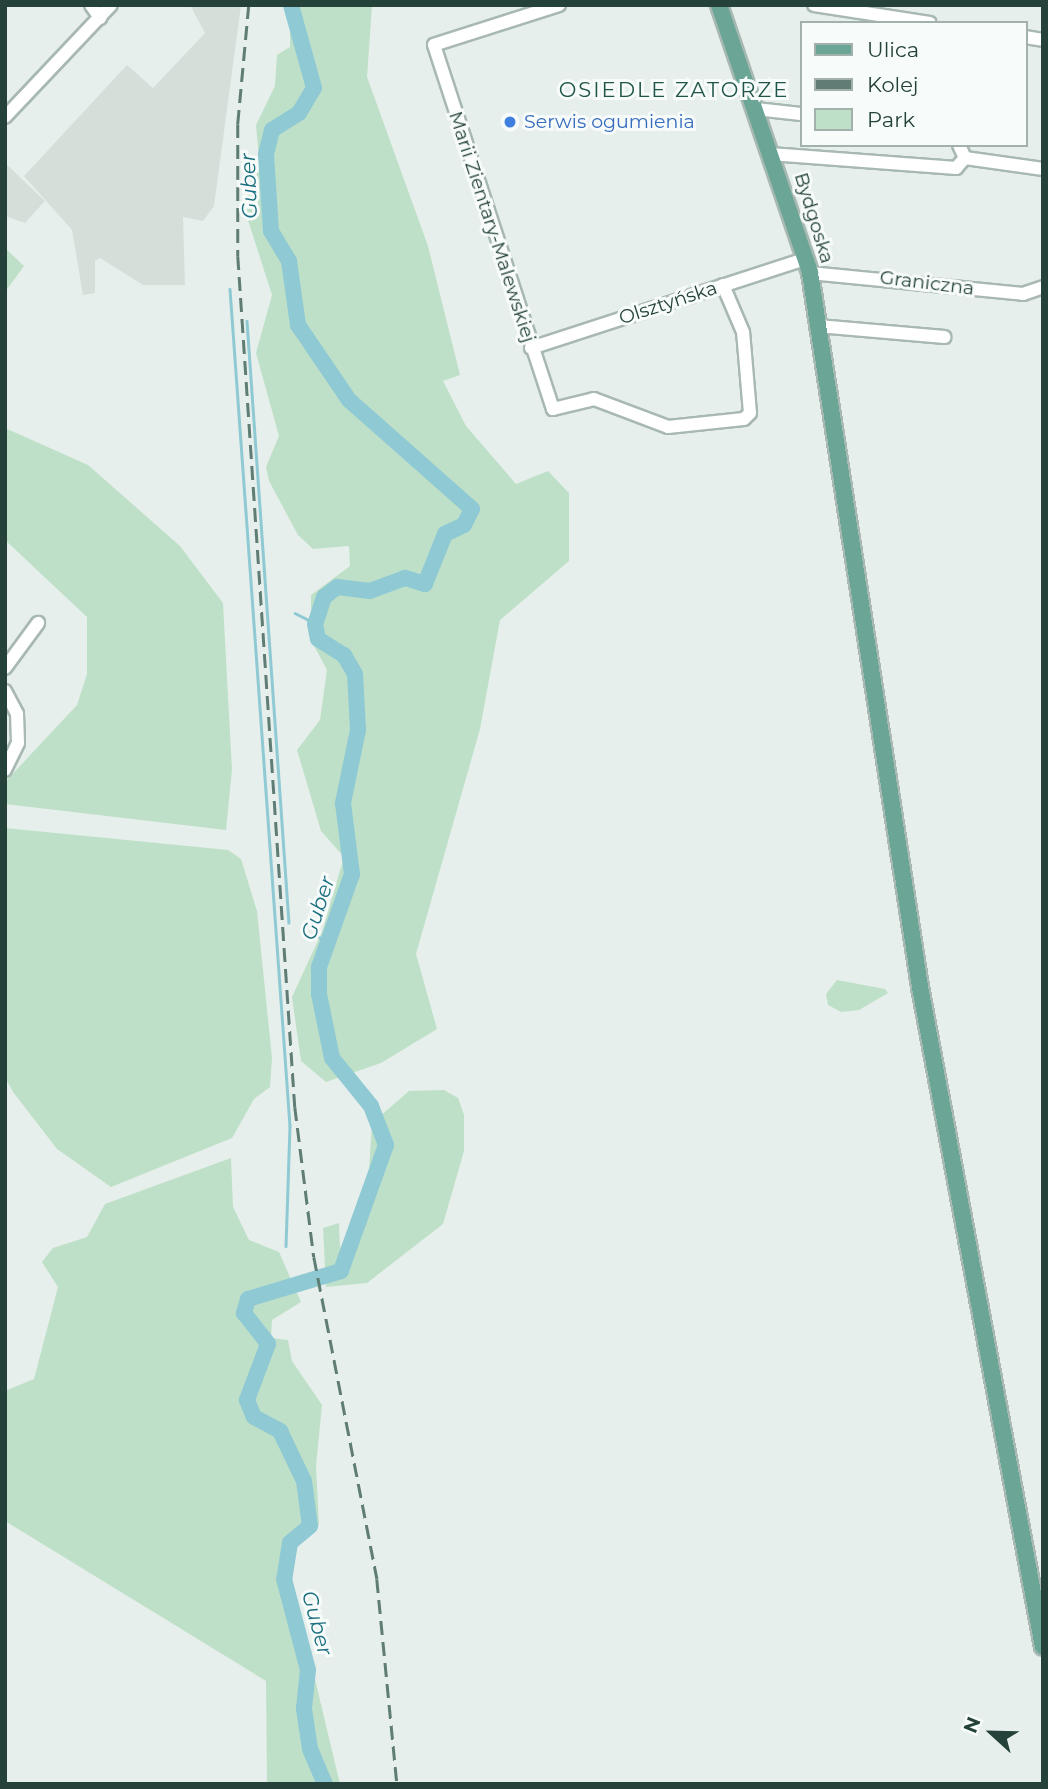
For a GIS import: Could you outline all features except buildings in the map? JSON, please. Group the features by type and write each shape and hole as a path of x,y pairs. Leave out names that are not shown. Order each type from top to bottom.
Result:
{"main road":[{"name":"Bydgoska","path":"719,5 807,266 920,987 1043,1647"}],"street":[{"path":"92,5 100,18"},
{"path":"5,117 111,5"},
{"name":"Marii Zientary-Malewskiej","path":"559,5 434,45 553,409 593,399 668,427 750,413 743,332 723,285"},
{"path":"814,5 917,21"},
{"path":"755,109 800,114"},
{"path":"770,154 956,167 962,151 1043,169"},
{"name":"Olsztyńska","path":"531,348 723,285 807,266"},
{"name":"Graniczna","path":"807,266 1023,294 1043,287"},
{"path":"818,326 945,337"},
{"path":"5,667 38,623"},
{"path":"5,691 17,714 18,743 5,770"}],"shaded area":[{"path":"190,5 241,5 214,206 203,221 183,217 185,285 143,285 100,258 95,261 95,293 83,295 72,230 24,176 127,65 153,88 205,33"},
{"path":"5,163 45,201 25,223 5,216"}],"green space":[{"path":"290,5 372,5 367,77 428,246 460,375 443,381 466,426 516,484 548,471 569,493 569,561 500,620 480,729 416,954 437,1029 381,1063 326,1082 301,1061 292,997 322,932 344,857 321,831 297,750 320,720 327,670 311,640 311,595 350,566 349,546 313,549 298,535 269,481 266,467 279,436 256,353 272,295 247,217 248,186 260,170 256,125 275,86 277,55 290,47"},
{"path":"5,248 24,266 5,292"},
{"path":"5,428 88,465 180,546 223,603 232,770 226,830 5,804 5,782 77,705 87,674 87,617 5,540"},
{"path":"5,828 228,850 241,859 257,911 272,1058 270,1087 254,1099 232,1138 111,1187 57,1149 13,1092 5,1077"},
{"path":"837,980 885,989 888,993 859,1010 841,1012 828,1005 826,994"},
{"path":"444,1090 458,1098 464,1115 464,1151 443,1224 367,1283 326,1287 323,1228 339,1223 340,1248 367,1203 372,1123 409,1091"},
{"path":"231,1158 233,1207 249,1240 279,1252 301,1302 272,1320 271,1338 288,1340 292,1361 322,1405 316,1466 319,1525 294,1547 288,1566 340,1784 267,1784 266,1681 5,1521 5,1391 34,1379 58,1287 42,1262 53,1248 87,1237 105,1204"}],"waterway":[{"name":"Guber","path":"291,5 314,88 299,113 272,130 266,154 271,231 289,261 298,325 349,400 472,509 464,525 445,534 425,584 405,578 370,591 337,587 324,597 315,624 318,639 344,655 355,674 358,730 343,803 352,874 319,967 319,994 332,1058 371,1106 386,1145 341,1271 248,1299 244,1313 268,1344 247,1400 254,1417 280,1431 304,1481 310,1526 290,1543 284,1579 308,1670 304,1709 310,1749 325,1784"},
{"path":"230,289 290,1126 286,1246"},
{"path":"247,321 289,923"},
{"path":"295,613 315,623"},
{"path":"317,936 330,943"}],"railway":[{"path":"249,5 238,124 238,256 295,1107 314,1257 377,1579 397,1784"}],"place":[{"name":"Serwis ogumienia","path":"510,122"}],"district":[{"name":"OSIEDLE ZATORZE","path":"674,90"}]}
